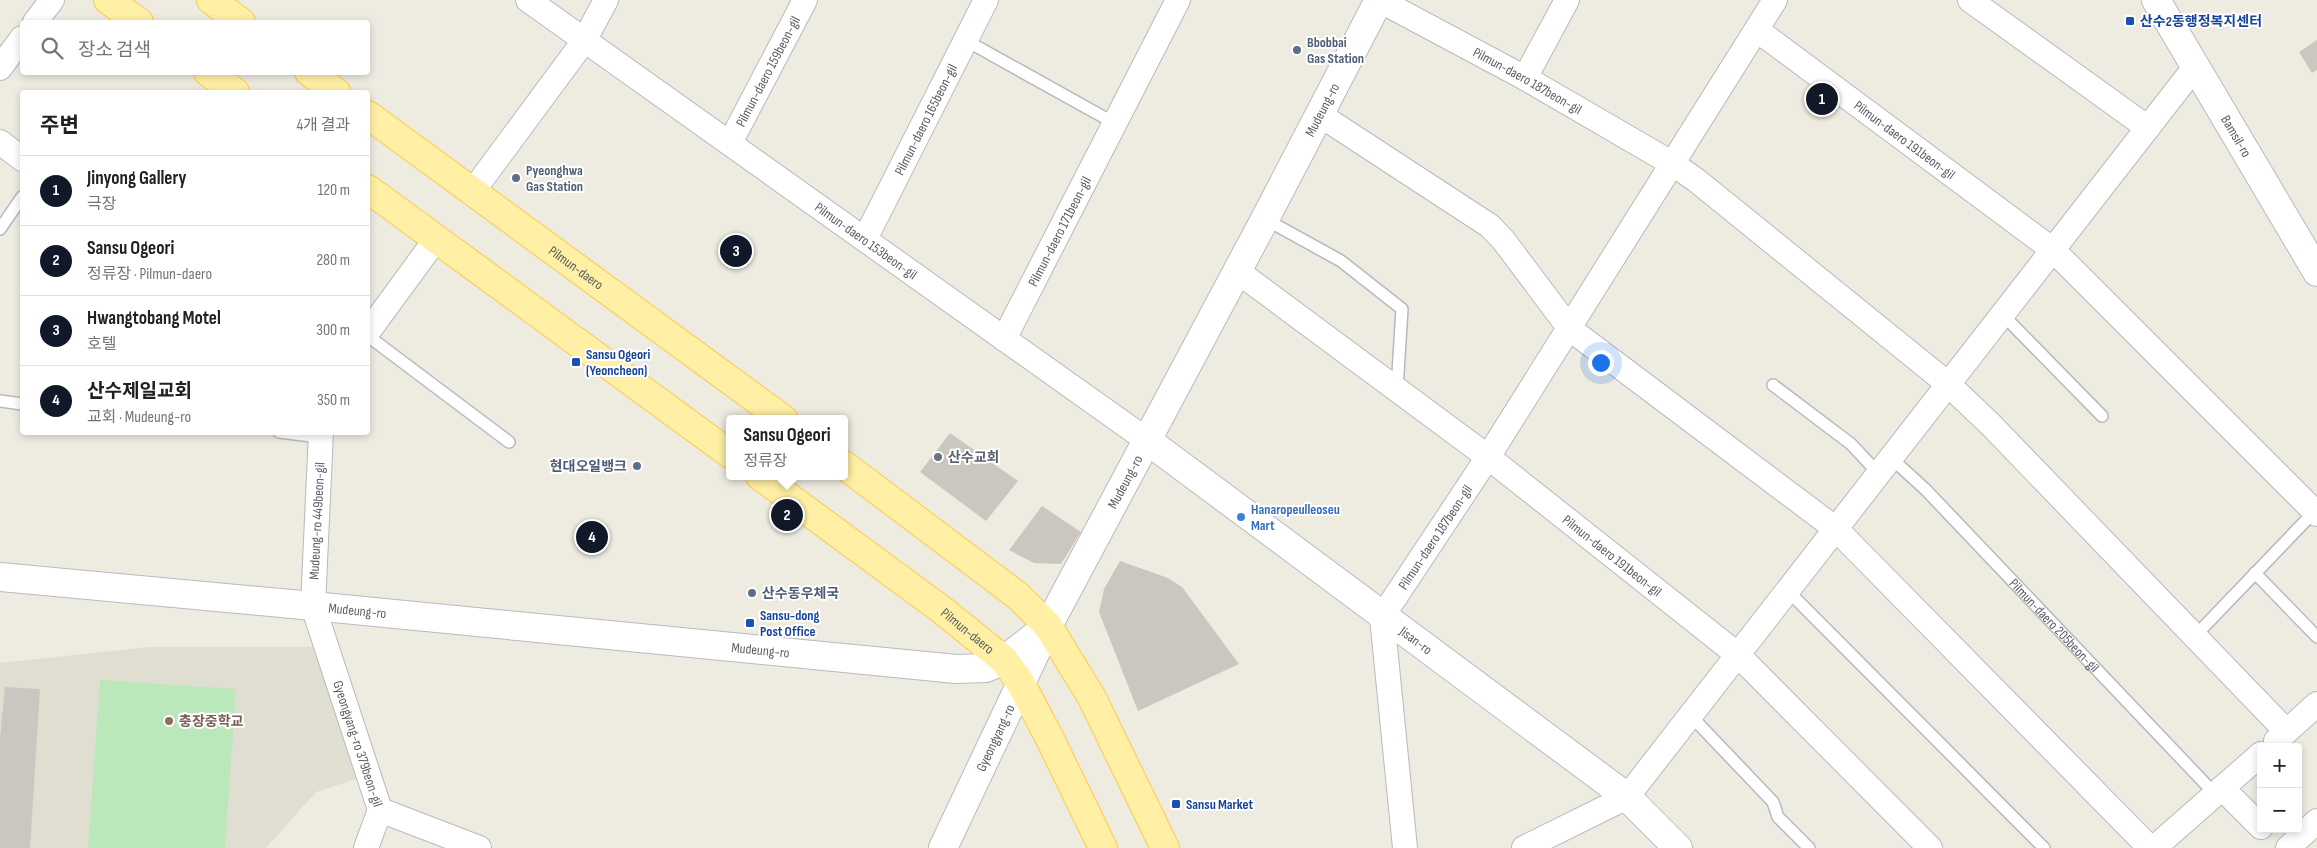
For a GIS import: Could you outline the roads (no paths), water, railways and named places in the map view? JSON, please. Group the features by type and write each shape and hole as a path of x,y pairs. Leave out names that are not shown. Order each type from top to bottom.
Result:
{"main road":[{"path":"108,0 136,20"},
{"path":"211,0 238,20"},
{"path":"212,75 232,90"},
{"path":"313,75 333,90"},
{"name":"Pilmun-daero","path":"370,116 778,415"},
{"path":"370,190 726,451"},
{"path":"848,468 1018,596 1048,626 1092,698 1165,848"},
{"name":"Pilmun-daero","path":"765,480 942,610 1004,660 1020,682 1103,848"}],"street":[{"path":"36,20 52,0"},
{"name":"Pilmun-daero 153beon-gil","path":"528,0 1148,441"},
{"path":"473,191 584,41 606,0"},
{"name":"Pilmun-daero 159beon-gil","path":"730,142 805,0"},
{"name":"Pilmun-daero 165beon-gil","path":"865,239 986,0"},
{"name":"Pilmun-daero 171beon-gil","path":"1004,340 1178,0"},
{"name":"Pilmun-daero 187beon-gil","path":"1379,0 1525,78 1673,164"},
{"name":"Mudeung-ro","path":"0,577 956,669 986,668 1004,660 1048,626 1148,441 1379,0"},
{"path":"1525,78 1567,0"},
{"name":"Pilmun-daero 187beon-gil","path":"1382,617 1570,329 1775,0"},
{"path":"1970,0 2148,128"},
{"name":"Bamsil-ro","path":"2156,0 2317,272"},
{"name":"Pilmun-daero 191beon-gil","path":"1757,30 2053,250"},
{"path":"0,68 20,41"},
{"path":"1524,848 1566,839 1627,797 2195,67"},
{"path":"1320,115 1490,226 1504,241 1570,329 1836,529 2152,848 2257,757"},
{"path":"0,142 20,157"},
{"path":"1673,164 1948,384 1991,425 2286,731"},
{"path":"370,324 436,239"},
{"path":"2053,250 2316,513"},
{"path":"1237,272 1488,457"},
{"name":"Mudeung-ro 449beon-gil","path":"313,606 321,435"},
{"name":"Jisan-ro","path":"1148,441 1382,617 1627,797 1678,848"},
{"name":"Pilmun-daero 191beon-gil","path":"1488,457 1738,655"},
{"name":"Gyeongyang-ro 379beon-gil","path":"313,606 380,810 479,848"},
{"path":"1382,617 1405,848"},
{"name":"Gyeongyang-ro","path":"943,848 1048,626"},
{"path":"1738,655 1930,848"},
{"path":"2273,743 2317,704"},
{"path":"2218,791 2257,824"},
{"path":"366,848 380,810"},
{"path":"2288,848 2317,821"},
{"path":"2267,833 2282,848"}],"lane":[{"path":"965,40 1116,124"},
{"path":"0,229 20,201"},
{"path":"1265,219 1341,261 1402,309 1397,389"},
{"path":"2002,314 2102,416"},
{"path":"370,324 509,442"},
{"name":"Pilmun-daero 205beon-gil","path":"1773,385 1851,444 1940,505 2218,791"},
{"path":"0,401 20,404"},
{"path":"2195,636 2316,513"},
{"path":"2255,573 2317,637"},
{"path":"1788,591 2044,848"},
{"path":"1690,716 1773,802 1778,817 1809,848"}],"place":[{"name":"산수2동행정복지센터","path":"2130,21"},
{"name":"Bbobbai Gas Station","path":"1297,50"},
{"name":"Jinyong Gallery","path":"1822,99"},
{"name":"Pyeonghwa Gas Station","path":"516,178"},
{"name":"Hwangtobang Motel","path":"736,251"},
{"name":"Sansu Ogeori (Yeoncheon)","path":"576,362"},
{"name":"산수교회","path":"938,457"},
{"name":"현대오일뱅크","path":"637,466"},
{"name":"Sansu Ogeori","path":"787,515"},
{"name":"Hanaropeulleoseu Mart","path":"1241,517"},
{"name":"산수제일교회","path":"592,537"},
{"name":"산수동우체국","path":"752,593"},
{"name":"Sansu-dong Post Office","path":"750,623"},
{"name":"충장중학교","path":"169,721"},
{"name":"Sansu Market","path":"1176,804"}]}
